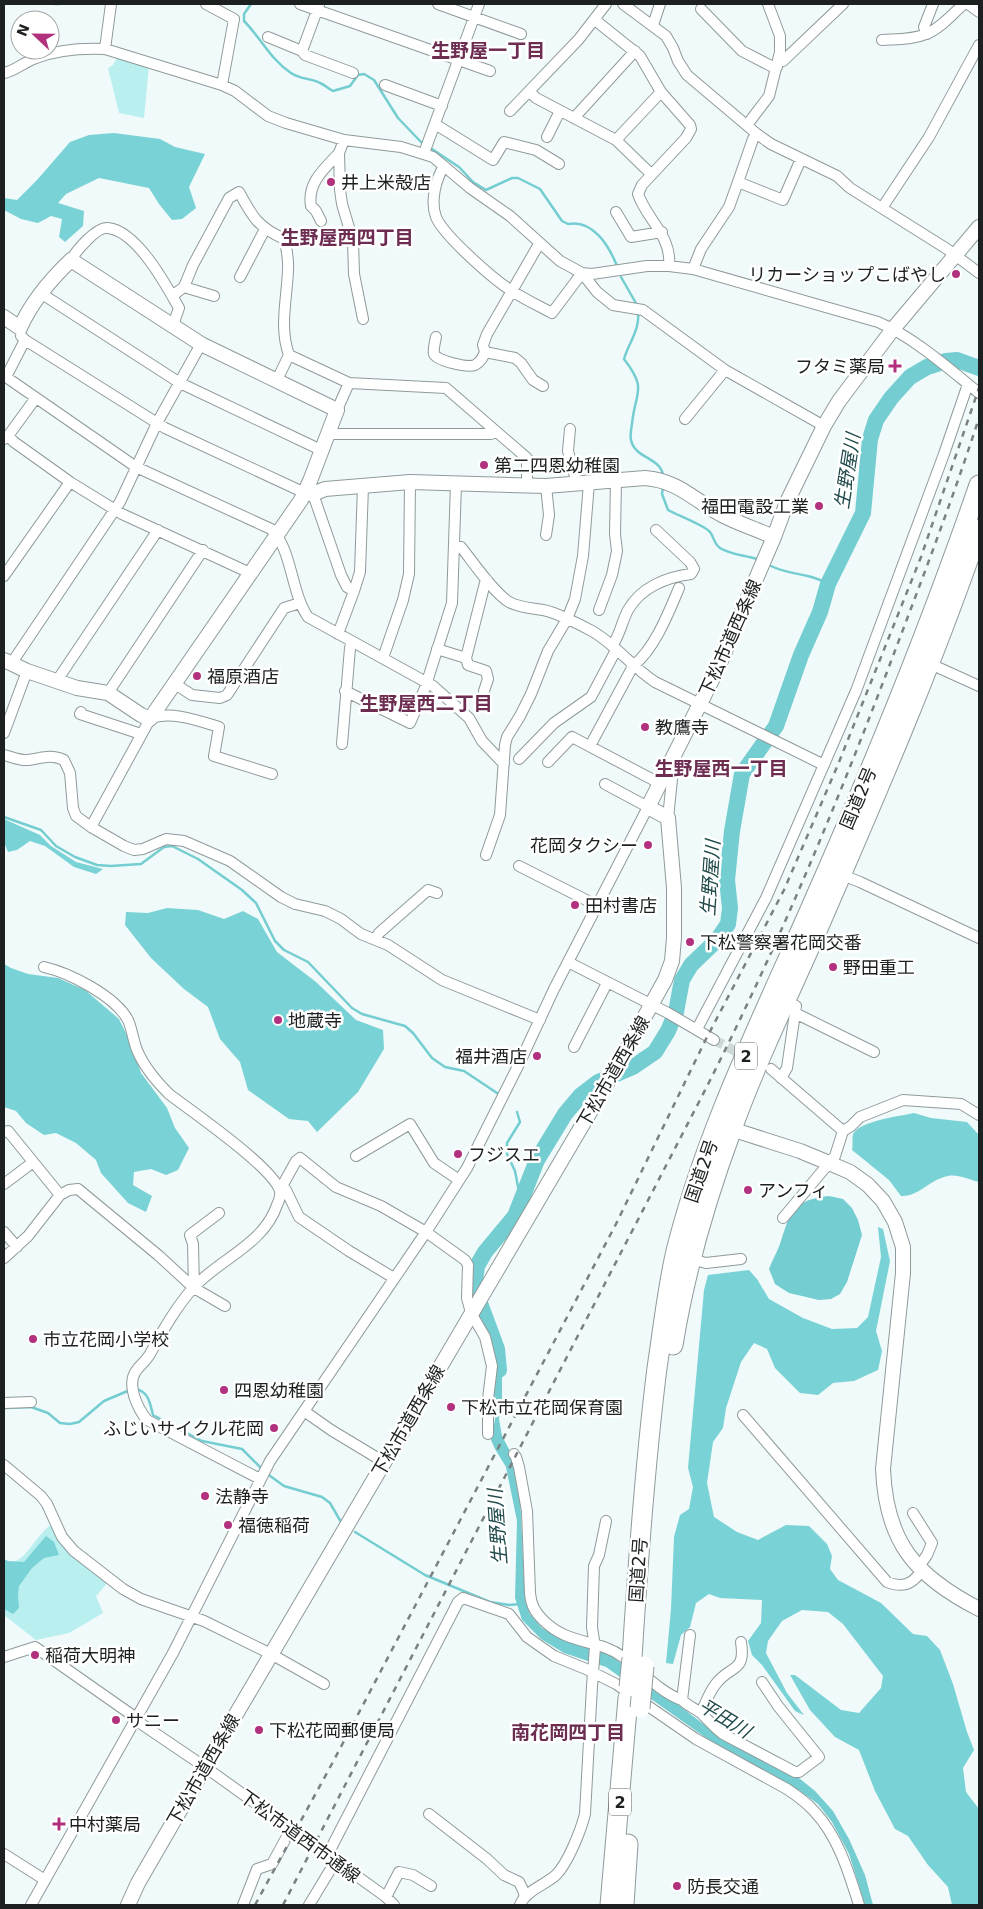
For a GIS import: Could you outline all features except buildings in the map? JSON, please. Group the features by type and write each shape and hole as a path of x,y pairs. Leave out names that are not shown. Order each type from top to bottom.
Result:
{"highway":[{"name":"国道2号","path":"638,1662 644,1492 666,1306 676,1253 692,1196 834,872 872,806 923,661 979,485"},
{"name":"国道2号","path":"923,661 979,529"},
{"name":"国道2号","path":"610,1905 634,1703 665,1394 679,1308 708,1199 724,1126 791,1007 834,872"},
{"name":"国道2号","path":"624,1905 634,1703"}],"street":[{"path":"105,48 111,4"},
{"path":"206,4 234,19 222,85"},
{"path":"300,4 318,7 458,61 490,71"},
{"path":"438,4 521,34"},
{"path":"424,153 479,4"},
{"path":"510,112 595,20 606,4"},
{"path":"623,4 653,24 666,36 686,74 757,134 771,144 837,176 979,273"},
{"path":"653,24 660,4"},
{"path":"747,125 769,96 780,52 780,36 768,4"},
{"path":"702,9 742,52 771,66 783,61 843,4"},
{"path":"927,34 924,27 932,4"},
{"path":"882,40 912,38 927,34 964,4"},
{"path":"968,4 979,12"},
{"path":"302,51 318,7"},
{"path":"595,20 635,52 646,65 661,92 690,125 691,129 686,138 651,174 642,185 638,194 666,240 670,257 669,266"},
{"path":"268,37 302,51 304,55 353,73"},
{"path":"882,208 929,137 979,45"},
{"path":"4,74 34,59 51,54 89,48 105,48 222,85 235,91 268,116 286,123 344,140 402,147 424,153 510,216 540,244 572,269 592,274 647,266 669,266 693,270 870,320 893,329 940,362 979,393"},
{"path":"574,118 635,52"},
{"path":"385,85 442,106"},
{"path":"530,92 536,98 616,140 651,174"},
{"path":"616,140 661,92"},
{"path":"547,137 560,111"},
{"path":"435,124 493,160 504,142 536,150 559,164"},
{"path":"693,270 701,249 728,207 753,139 757,134"},
{"path":"322,221 311,206 313,185 317,177 339,153 344,140"},
{"path":"339,153 342,204 353,241 354,274 363,319"},
{"path":"738,182 783,200 801,159"},
{"path":"444,166 440,173 433,202 436,216 444,232 511,291 552,313 582,273"},
{"path":"172,296 184,287 193,264 229,198 239,192 254,218 265,229 285,239 289,267 283,331 289,355 277,380"},
{"path":"616,212 631,237 662,232"},
{"path":"173,325 179,308 150,261 132,240 108,227 100,230 89,239 42,294 24,319 22,334 6,377 35,399 136,467 270,529 280,539 300,603 308,617 426,681 469,718 482,742 504,764"},
{"name":"下松市道西条線","path":"648,807 720,663 805,463 824,426 839,401 893,329 979,227"},
{"path":"240,277 265,229"},
{"path":"436,338 434,350 435,356 439,359 467,367 481,360 485,352 483,345 487,334 540,244"},
{"path":"71,260 202,344 337,410"},
{"path":"582,273 597,292 612,305 643,310 725,370 824,426"},
{"path":"184,287 214,296"},
{"path":"42,294 180,383 321,450"},
{"path":"4,317 22,334 157,423 309,493 325,489 410,482 546,486 645,478 660,479 672,484 723,515 774,536"},
{"path":"202,344 157,423 115,509 7,662 57,682 77,688 108,693 141,715 150,718 159,715 193,720 219,728 214,756 272,774"},
{"path":"485,352 515,358 533,380 544,386"},
{"path":"289,355 350,383 446,388 527,458 527,486"},
{"path":"685,419 725,370"},
{"path":"91,827 150,718 276,534 309,493 328,431 350,383"},
{"path":"697,1029 766,898 856,690 906,558 968,384"},
{"path":"35,399 6,437 70,482 115,509 250,573"},
{"path":"486,855 500,815 504,745 520,716 548,651 567,619 574,599 583,556 583,483 568,451 570,428"},
{"path":"328,431 334,434 491,434 496,432"},
{"path":"599,610 610,584 617,551 614,534 616,480"},
{"path":"4,576 70,482"},
{"path":"383,658 404,600 409,574 410,482"},
{"path":"346,691 410,724 452,603 456,484"},
{"path":"338,634 360,572 363,486"},
{"path":"546,486 549,515 546,535"},
{"path":"309,493 341,575 347,587 354,590"},
{"path":"57,682 158,530"},
{"path":"519,759 554,723 591,697 614,648 628,610 638,598 657,583 672,577 691,574 694,569 690,562 656,530"},
{"path":"455,546 461,547 487,580 509,602 534,610 543,610 590,630 604,638 634,666 655,682 824,765"},
{"path":"108,693 203,550"},
{"path":"484,691 488,679 486,671 468,665 466,658 487,580"},
{"path":"590,746 634,666 639,662 658,634 679,588"},
{"path":"175,684 192,695 220,698 227,695 284,608 300,603"},
{"path":"342,744 352,642"},
{"path":"437,649 466,658"},
{"path":"923,661 979,686"},
{"path":"4,733 27,671"},
{"path":"80,712 80,714 141,734"},
{"path":"548,762 572,736 661,784"},
{"path":"605,784 668,818 675,754"},
{"path":"4,755 19,760 55,756 64,760 70,773 76,816 91,827 134,850 143,849 166,839 184,840 230,861 281,897 295,904 342,919 361,934 376,938 442,980 540,1020"},
{"path":"31,1905 193,1617 260,1479 279,1447 426,1232 467,1168 568,962 648,807"},
{"name":"下松市道西条線","path":"128,1905 143,1875 205,1767 602,1092 665,980 672,961 674,938 674,888 668,818"},
{"path":"519,866 598,906"},
{"path":"834,872 860,882 979,938"},
{"path":"376,938 379,933 428,890 437,892"},
{"path":"568,962 668,1013 714,1040"},
{"path":"44,967 76,977 107,998 127,1019 137,1050 156,1082 168,1094 261,1166 280,1189 286,1190 299,1217 350,1252 394,1278"},
{"path":"574,1047 607,983"},
{"path":"781,1078 787,1068 791,1007 874,1052"},
{"path":"770,1069 843,1130"},
{"path":"783,1218 835,1156 843,1130 851,1126 860,1117 903,1100 962,1104 979,1115"},
{"path":"356,1156 410,1124 434,1163 459,1180"},
{"path":"724,1126 800,1151 850,1172 868,1185 882,1201 895,1222 902,1247 903,1273 883,1469 884,1493 891,1521 903,1548 920,1569 941,1588 978,1605"},
{"path":"4,1132 8,1131 60,1196"},
{"path":"260,1479 147,1420 140,1411 133,1389 134,1373 146,1360 167,1322 194,1288 207,1274 246,1246 264,1228 275,1212 280,1189 296,1161 300,1158 336,1187 381,1206 426,1232 465,1260 468,1265 467,1298 485,1336 492,1366 488,1399 488,1434"},
{"path":"4,1184 32,1162"},
{"path":"4,1258 28,1236 60,1196 69,1190 78,1189 158,1255 194,1288 225,1306"},
{"path":"194,1288 193,1244 190,1235 219,1213"},
{"path":"4,1232 17,1247"},
{"path":"691,1259 706,1263 741,1259"},
{"path":"4,1403 31,1402"},
{"path":"304,1411 330,1430 384,1462"},
{"path":"743,1415 887,1582 898,1586 907,1584 920,1569 932,1543 913,1513"},
{"path":"514,1454 519,1467 527,1511 531,1603 535,1612 552,1629 622,1656 662,1689 701,1713 723,1734 794,1773 799,1772 819,1756 778,1706 762,1682"},
{"path":"4,1465 41,1496 47,1504 62,1537 87,1562 123,1589 136,1597 204,1621 271,1654 324,1684"},
{"path":"522,1901 556,1875 563,1866 583,1823 587,1797 594,1670 595,1646 592,1608 594,1566 599,1555 606,1520"},
{"path":"309,1905 458,1602 464,1598 509,1614 527,1637 554,1656 594,1670 696,1739 788,1788 815,1811 836,1844 860,1905"},
{"path":"682,1700 690,1634"},
{"path":"701,1713 714,1686 721,1678 741,1663 743,1656 740,1642"},
{"name":"下松市道西市通線","path":"4,1658 35,1647 136,1718 140,1724 205,1767 386,1897 394,1905"},
{"path":"788,1788 794,1773"},
{"path":"429,1814 488,1859 504,1875 519,1882 524,1890 522,1901"},
{"path":"243,1905 257,1869 272,1864 291,1829"},
{"path":"4,1854 45,1880"},
{"path":"386,1897 399,1872 413,1875 431,1886"}],"shaded area":[{"path":"119,54 149,65 144,118 119,113 108,68 113,65"},
{"path":"114,133 160,139 175,147 205,154 189,187 196,208 182,219 172,220 149,188 99,178 66,194 58,203 84,211 83,226 65,242 59,237 62,219 51,216 38,223 21,219 4,210 4,198 17,200 70,142 89,135"},
{"path":"4,819 40,835 51,846 76,862 103,869 96,874 74,867 45,846 30,841 17,850 8,852 4,842"},
{"path":"167,908 198,910 224,919 243,911 258,919 277,952 316,982 356,1020 383,1030 384,1049 358,1092 317,1132 308,1121 289,1119 248,1090 240,1062 220,1039 208,1007 184,989 151,958 125,925 126,912 148,913"},
{"path":"4,964 28,974 58,978 85,990 119,1019 133,1048 141,1073 167,1108 175,1128 189,1148 178,1170 166,1175 151,1169 134,1172 133,1185 152,1196 146,1212 128,1203 101,1173 96,1160 76,1143 56,1133 44,1135 26,1123 16,1111 4,1107"},
{"path":"914,1113 931,1118 967,1122 979,1135 979,1182 959,1176 948,1176 913,1194 901,1196 889,1180 852,1150 853,1134 857,1129 872,1122"},
{"path":"829,1196 843,1199 852,1208 862,1235 847,1282 840,1294 831,1299 819,1300 789,1293 775,1284 769,1269 790,1216 794,1210 807,1201"},
{"path":"878,1227 883,1229 890,1261 876,1331 882,1351 878,1370 854,1381 833,1383 818,1395 800,1393 775,1368 767,1349 754,1343 741,1362 726,1408 723,1428 713,1442 707,1483 714,1517 737,1532 758,1540 786,1525 809,1526 827,1544 832,1556 830,1569 838,1580 881,1603 913,1634 927,1636 940,1650 974,1750 963,1768 966,1792 979,1809 979,1905 952,1905 948,1887 928,1865 908,1836 895,1829 875,1791 859,1750 835,1737 810,1710 790,1675 795,1675 841,1710 859,1713 881,1688 883,1676 843,1624 828,1612 802,1610 782,1621 768,1641 766,1653 787,1693 804,1715 795,1711 762,1665 752,1655 748,1641 761,1623 762,1600 720,1598 709,1594 696,1603 690,1627 681,1635 673,1664 666,1663 671,1609 674,1537 680,1515 689,1509 693,1487 688,1468 704,1290 708,1275 749,1270 769,1299 803,1318 832,1329 857,1328 868,1317 881,1257"},
{"path":"497,1349 502,1364 502,1399 499,1419 502,1436 510,1451 520,1495 525,1600 530,1614 542,1628 564,1640 610,1655 715,1733 799,1778 815,1791 833,1811 849,1839 865,1875 873,1905 865,1905 849,1854 832,1822 818,1804 797,1789 723,1750 606,1667 564,1653 541,1639 522,1620 515,1598 517,1521 506,1467 491,1440 495,1419 493,1397 497,1373"},
{"path":"52,1524 109,1581 96,1596 103,1613 69,1633 36,1640 4,1615 4,1563 15,1562 20,1558"},
{"path":"46,1536 54,1542 59,1555 44,1558 32,1568 19,1586 19,1608 13,1614 4,1609 4,1559 24,1562"}],"waterway":[{"path":"251,4 244,14 244,21 284,68 302,78 317,81 333,91 350,86 358,75 364,74 374,80 398,118 422,143"},
{"path":"432,149 459,167 473,182 486,190 512,178 518,178 540,189 562,221 568,224 585,226 599,236 605,243 617,266"},
{"path":"621,277 637,305"},
{"path":"638,312 636,330 624,359 638,384 631,440 637,451 657,465 663,475"},
{"name":"生野屋川","path":"499,1370 497,1349 474,1287 477,1266 485,1252 515,1216 537,1160 565,1114 581,1095 598,1082 633,1067 655,1052 668,1031 676,1012 682,980 691,965 718,939 728,924 730,908 727,880 732,831 742,774 776,726 801,655 820,612 828,584 863,513 870,439 876,420 891,398 910,377 927,367 946,361 957,360 979,368"},
{"path":"663,487 662,494 668,510 707,530 720,548 733,554 757,559"},
{"path":"771,566 821,580 828,584"},
{"path":"4,817 41,830 56,846 75,857 97,865 141,864 164,847 172,846 198,859 242,890 256,903 275,941 284,950 308,962 352,1008 362,1014 405,1026 413,1033 432,1058 445,1067 464,1071 497,1093"},
{"path":"517,1112 520,1122 507,1143 507,1154 515,1171 521,1202"},
{"path":"135,1389 140,1390 146,1395 153,1415 202,1441 242,1449 262,1469"},
{"path":"4,1408 31,1407 48,1413 60,1423 70,1424 79,1422 104,1401 130,1390"},
{"path":"266,1473 284,1486 322,1497 330,1503 341,1522"},
{"path":"355,1532 425,1575 490,1602 509,1605 520,1604"}],"tunnel":[{"path":"714,1040 749,1058"}],"railway":[{"path":"255,1905 334,1760 616,1224 705,1041 784,890 837,767 921,557 979,388"},
{"path":"283,1905 700,1100 779,936 871,713 959,478 979,418"}],"place":[{"name":"井上米殻店","path":"331,182"},
{"name":"リカーショップこばやし","path":"956,274"},
{"name":"フタミ薬局","path":"895,366"},
{"name":"第二四恩幼稚園","path":"484,465"},
{"name":"福田電設工業","path":"819,506"},
{"name":"福原酒店","path":"197,676"},
{"name":"教鷹寺","path":"645,727"},
{"name":"花岡タクシー","path":"648,845"},
{"name":"田村書店","path":"575,905"},
{"name":"下松警察署花岡交番","path":"690,942"},
{"name":"野田重工","path":"833,967"},
{"name":"地蔵寺","path":"278,1020"},
{"name":"福井酒店","path":"537,1056"},
{"name":"フジスエ","path":"458,1154"},
{"name":"アンフィ","path":"748,1190"},
{"name":"市立花岡小学校","path":"33,1339"},
{"name":"四恩幼稚園","path":"224,1390"},
{"name":"下松市立花岡保育園","path":"451,1407"},
{"name":"ふじいサイクル花岡","path":"274,1428"},
{"name":"法静寺","path":"205,1496"},
{"name":"福徳稲荷","path":"228,1525"},
{"name":"稲荷大明神","path":"35,1655"},
{"name":"サニー","path":"116,1720"},
{"name":"下松花岡郵便局","path":"259,1730"},
{"name":"中村薬局","path":"59,1824"},
{"name":"防長交通","path":"677,1886"}],"district":[{"name":"生野屋一丁目","path":"488,50"},
{"name":"生野屋西四丁目","path":"347,237"},
{"name":"生野屋西二丁目","path":"426,703"},
{"name":"生野屋西一丁目","path":"721,768"},
{"name":"南花岡四丁目","path":"568,1732"}],"water label":[{"name":"平田川","path":"725,1718"}]}
